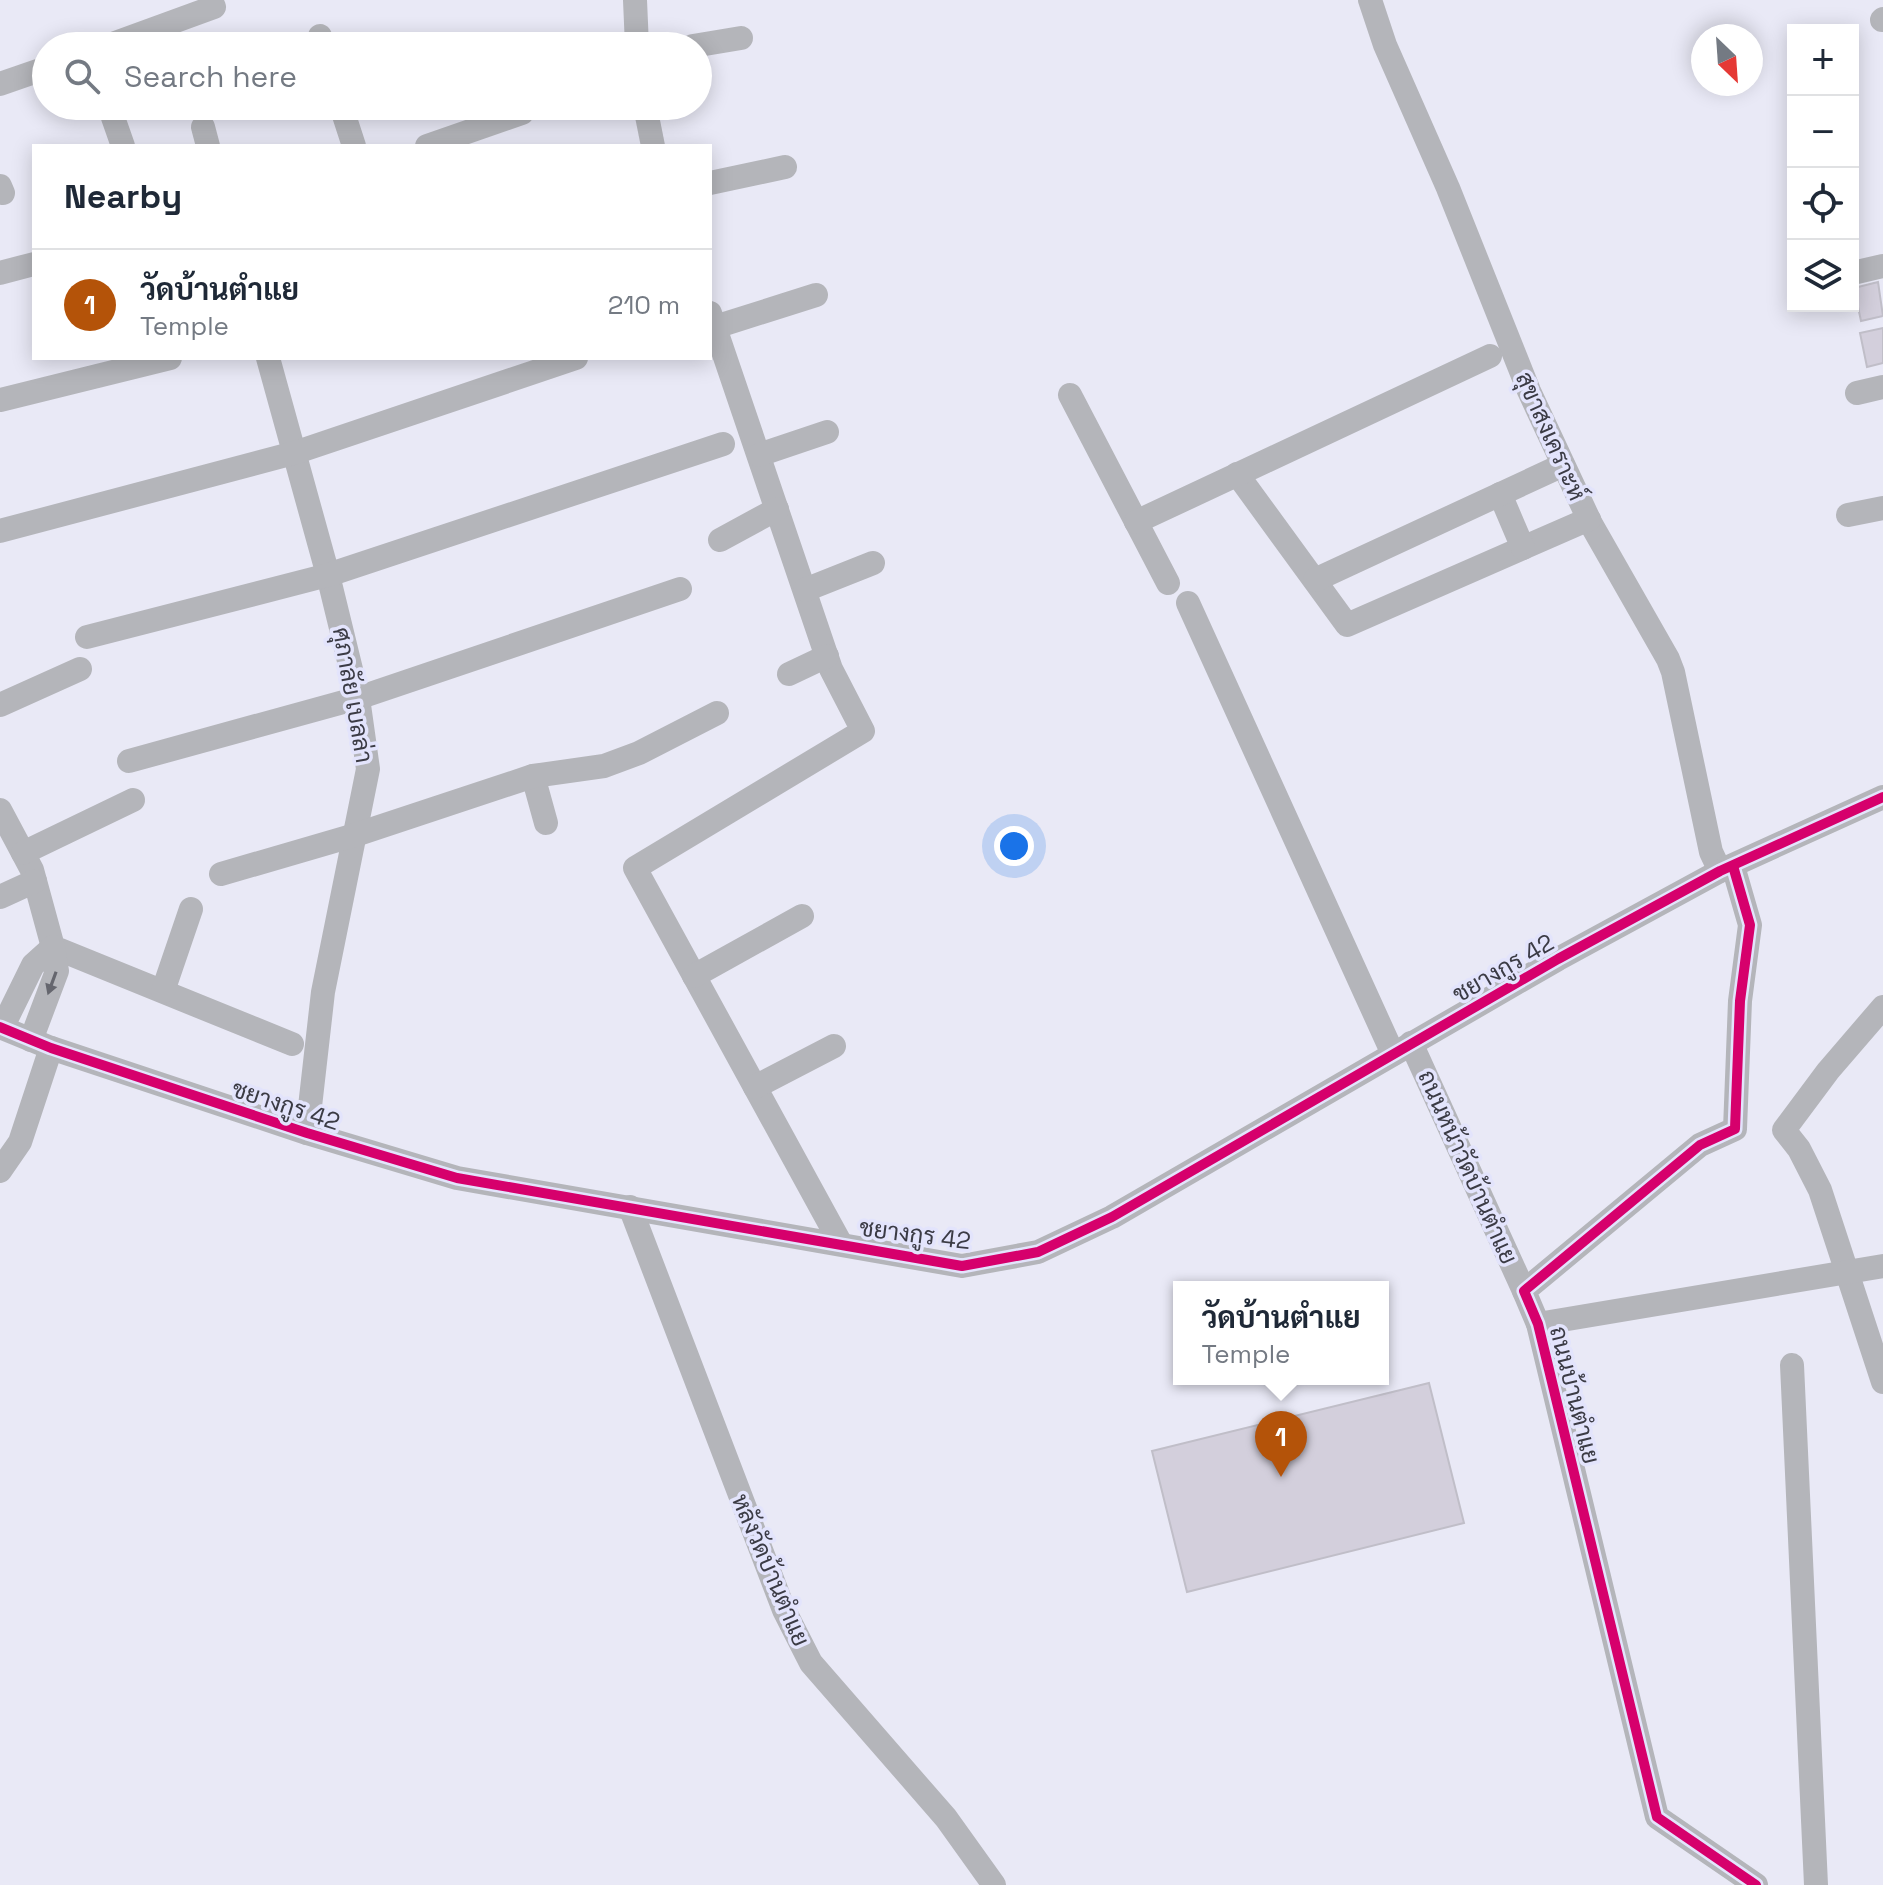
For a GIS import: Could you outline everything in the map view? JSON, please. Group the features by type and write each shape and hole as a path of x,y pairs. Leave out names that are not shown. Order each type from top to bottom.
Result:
{"street":[{"path":"145,32 214,7 211,0"},
{"path":"635,0 636,32"},
{"name":"สุขาสงเคราะห์","path":"1370,0 1385,45 1448,188 1529,391 1589,519 1673,672 1711,852 1727,869"},
{"path":"712,43 741,38"},
{"path":"0,84 32,73"},
{"path":"114,120 122,144"},
{"path":"346,120 353,144"},
{"path":"433,144 503,120"},
{"path":"648,120 653,144"},
{"path":"712,183 785,167"},
{"path":"0,273 32,265"},
{"path":"1859,272 1883,266"},
{"path":"816,295 712,320 827,656 863,731 635,868 841,1244"},
{"path":"1136,522 1490,356"},
{"path":"0,400 162,360"},
{"name":"ศุภาลัย เบลล่า","path":"269,360 328,575 358,698 368,769 323,992 307,1133"},
{"path":"0,531 294,453 570,360"},
{"path":"1857,393 1883,387"},
{"path":"1070,395 1168,583"},
{"path":"759,455 827,432"},
{"path":"87,637 328,575 723,444"},
{"path":"1315,580 1563,465"},
{"path":"1237,474 1347,625 1589,519"},
{"path":"1500,494 1523,548"},
{"path":"1848,515 1883,508"},
{"path":"720,540 777,509"},
{"path":"805,590 873,563"},
{"path":"129,761 358,698 680,589"},
{"name":"ถนนหน้าวัดบ้านตำแย","path":"1188,603 1402,1049 1524,1291"},
{"path":"789,674 827,656"},
{"path":"0,705 80,669"},
{"path":"221,874 355,835 533,776 604,766 639,753 717,713"},
{"path":"533,776 546,823"},
{"name":"ชยางกูร 42","path":"1,1028 307,1133 457,1178 962,1266 1038,1252 1112,1217 1558,959 1727,869 1883,797"},
{"path":"23,853 133,800"},
{"path":"0,810 35,881 57,971 20,1142 0,1171"},
{"path":"1524,1291 1700,1145 1735,1129 1740,1001 1750,925 1727,869"},
{"path":"0,897 35,881"},
{"path":"163,991 191,909"},
{"path":"694,976 802,916"},
{"path":"53,947 292,1044"},
{"path":"1,1028 33,965 53,947"},
{"path":"1883,1007 1828,1071 1784,1130 1799,1149 1820,1190 1883,1382"},
{"path":"755,1087 834,1046"},
{"name":"หลังวัดบ้านตำแย","path":"630,1207 784,1610 811,1663 946,1818 994,1885"},
{"path":"1538,1324 1883,1266"},
{"name":"ถนนบ้านตำแย","path":"1524,1291 1538,1324 1657,1817 1756,1885"},
{"path":"1792,1365 1816,1885"}],"building":[{"path":"1878,282 1883,316 1861,321 1859,287"},
{"path":"1883,328 1883,363 1867,367 1860,333"},
{"path":"1429,1383 1464,1523 1187,1592 1152,1451"}],"cycle path":[{"path":"0,1027 51,1048 307,1133 457,1178 962,1266 1038,1252 1112,1217 1558,959 1720,871 1883,797"},
{"path":"1733,866 1750,925 1740,1001 1735,1129 1700,1145 1524,1291 1538,1324 1657,1817 1756,1885"}],"place":[{"name":"วัดบ้านตำแย","path":"1281,1477"}]}
